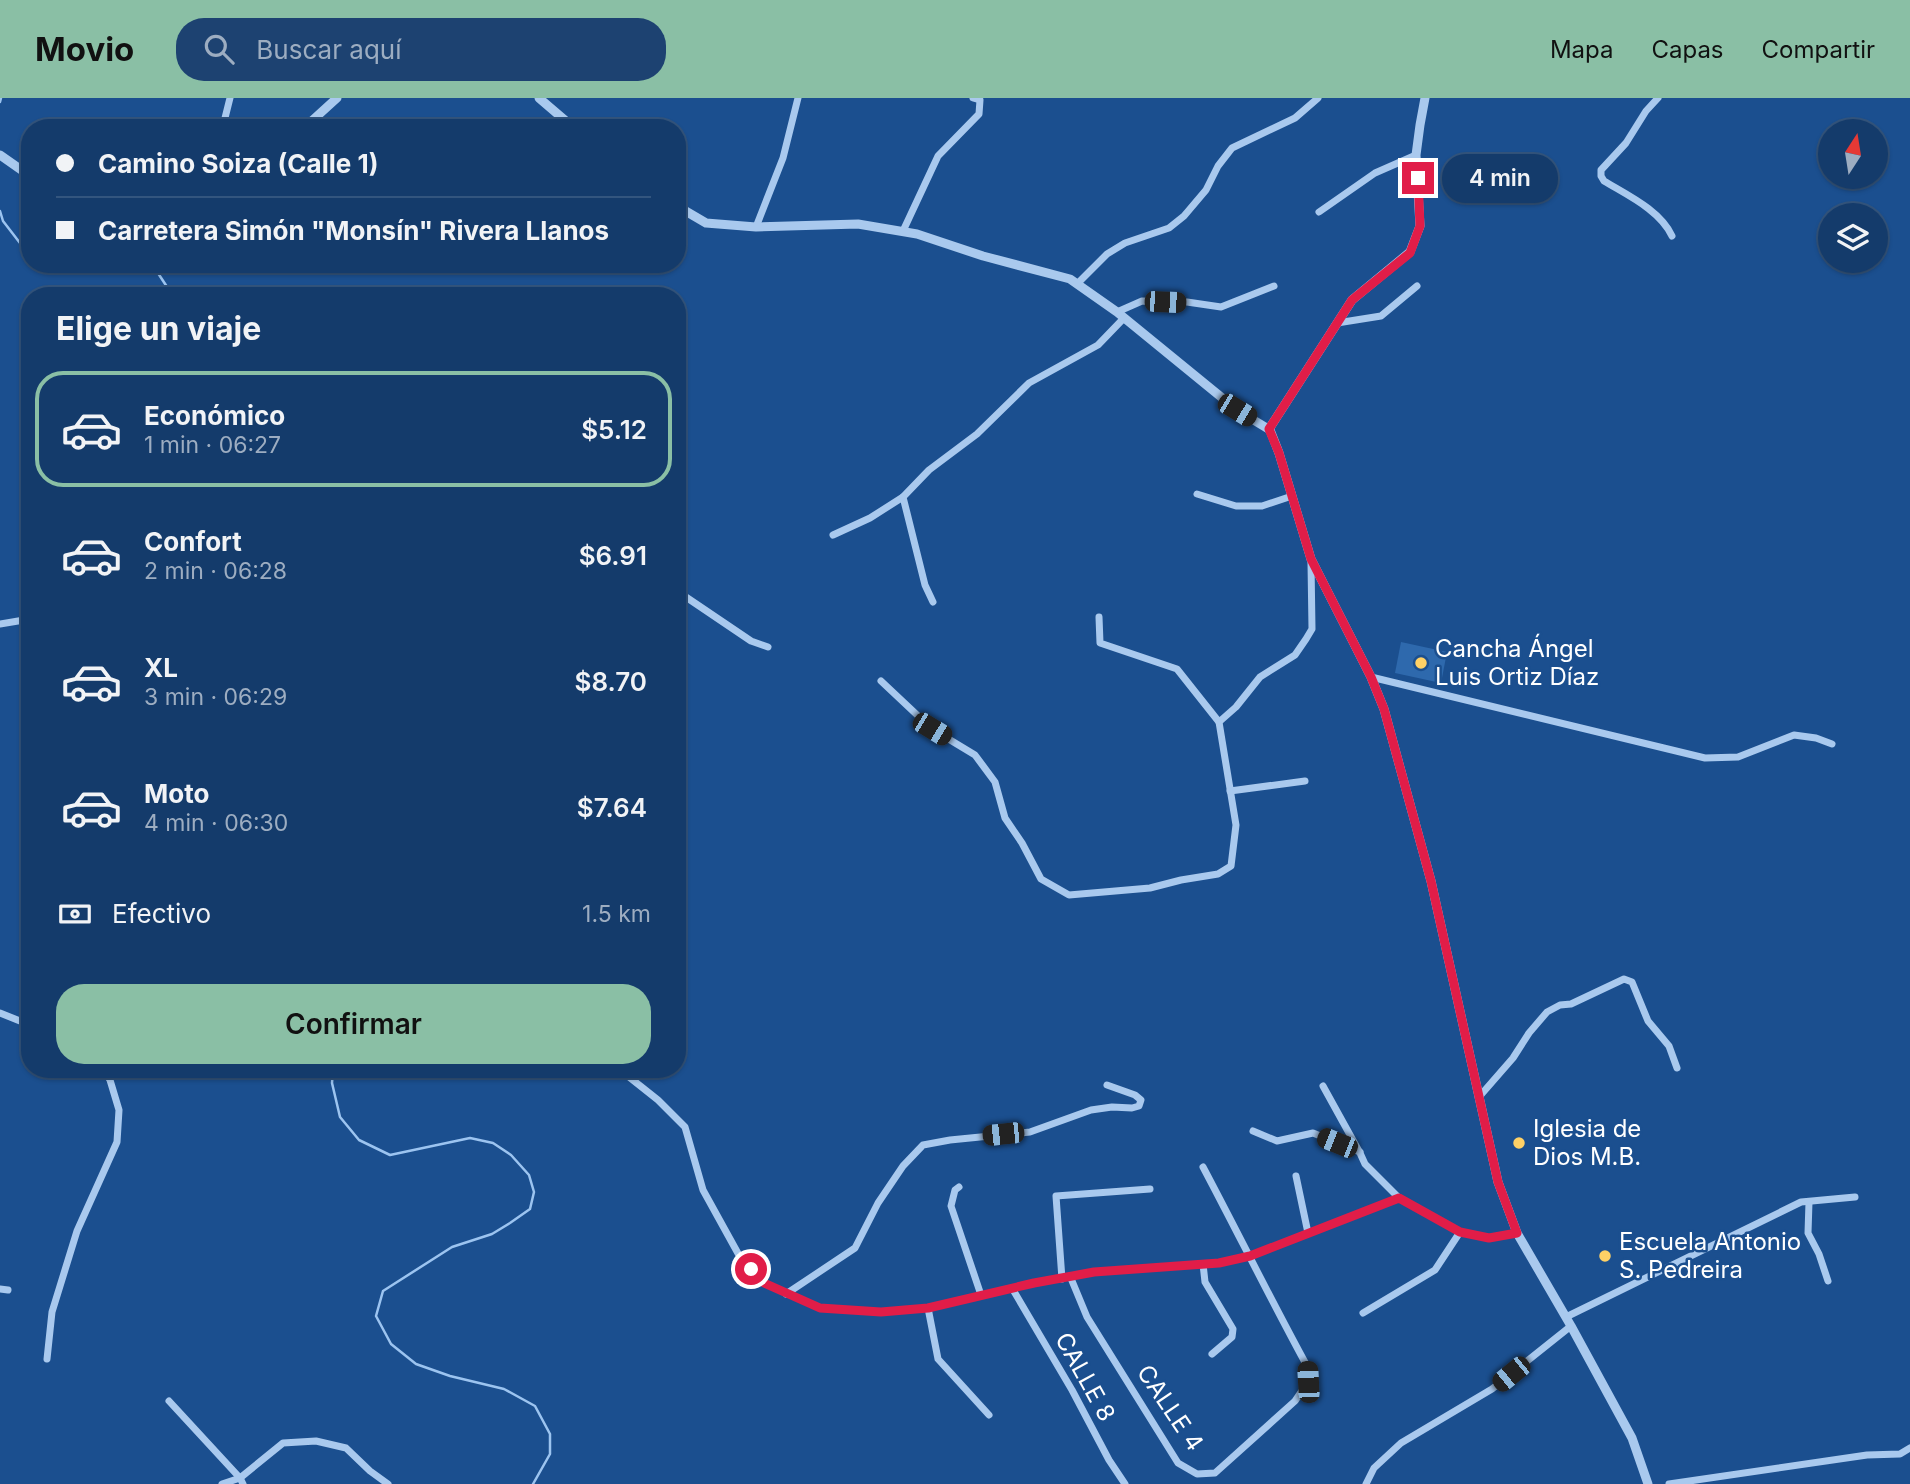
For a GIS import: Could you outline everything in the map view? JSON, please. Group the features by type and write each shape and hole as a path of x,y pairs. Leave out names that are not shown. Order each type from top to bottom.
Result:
{"street":[{"path":"225,118 230,98"},
{"path":"539,98 564,119"},
{"path":"756,227 783,158 798,98"},
{"path":"902,232 938,156 979,114 981,100 973,98"},
{"path":"1077,284 1107,254 1125,243 1169,228 1184,216 1206,190 1218,166 1232,148 1295,118 1318,98"},
{"path":"1269,429 1352,300 1410,253 1420,226 1416,155 1425,98"},
{"path":"1658,98 1646,111 1626,143 1601,170 1601,176 1604,181 1636,201 1666,225 1672,236"},
{"path":"314,119 336,99"},
{"path":"0,155 21,170"},
{"path":"1319,212 1375,173 1416,155"},
{"path":"686,211 706,223 756,227 858,224 917,234 983,257 1070,279 1121,315 1237,410 1269,429 1279,453 1311,559 1371,677 1387,720 1431,881 1498,1182 1517,1233 1632,1438 1648,1484"},
{"path":"833,535 870,518 903,497 929,470 976,434 1029,383 1098,345 1121,315 1142,301 1187,302 1221,307 1274,286"},
{"path":"1337,323 1381,316 1417,286"},
{"path":"1197,494 1236,506 1262,506 1292,496"},
{"path":"903,497 925,585 933,602"},
{"path":"1219,722 1236,707 1259,677 1295,655 1312,629 1311,559"},
{"path":"686,597 751,641 768,647"},
{"path":"881,681 932,729 975,755 995,782 1005,818 1041,879 1069,895 1150,888 1218,874 1231,866 1236,825 1219,722 1177,669 1100,643 1098,617"},
{"path":"0,624 21,620"},
{"path":"1371,677 1705,758 1738,757 1794,735 1816,738 1832,744"},
{"path":"1230,791 1305,781"},
{"path":"1479,1097 1513,1058 1547,1012 1560,1005 1571,1004 1624,979 1632,982 1648,1021 1669,1046 1677,1068"},
{"path":"0,1013 21,1021"},
{"path":"47,1359 52,1312 77,1231 117,1142 119,1110 109,1078"},
{"path":"630,1078 685,1127 703,1190 740,1257 764,1283 820,1308 881,1312 928,1308 1094,1272 1203,1264 1250,1256 1399,1198"},
{"path":"786,1294 855,1248 878,1203 903,1166 923,1145 1030,1132 1091,1110 1139,1106 1141,1100 1135,1095 1107,1085"},
{"path":"1324,1086 1365,1164 1399,1198 1460,1232 1489,1238 1517,1233"},
{"path":"1253,1130 1277,1141 1314,1133 1360,1153"},
{"name":"CALLE 4","path":"1150,1189 1056,1196 1066,1278 1087,1317 1178,1463 1197,1474 1215,1473 1295,1401 1308,1382 1307,1366 1203,1167"},
{"path":"1296,1176 1308,1233"},
{"path":"959,1187 955,1190 951,1206 981,1296"},
{"path":"1366,1484 1374,1468 1401,1443 1492,1389 1568,1322 1801,1202 1855,1197"},
{"path":"1809,1202 1808,1233 1828,1281"},
{"path":"1363,1313 1435,1270 1460,1232"},
{"path":"1203,1264 1205,1282 1233,1329 1232,1337 1212,1354"},
{"name":"CALLE 8","path":"1012,1288 1125,1484"},
{"path":"928,1308 938,1359 989,1415"},
{"path":"169,1401 242,1481"},
{"path":"222,1484 242,1481 283,1443 316,1441 346,1448 388,1484"},
{"path":"1669,1484 1867,1455 1900,1454 1910,1448"}],"shaded area":[{"name":"Cancha Ángel Luis Ortiz Díaz","path":"1401,642 1447,652 1441,683 1395,673"}],"waterway":[{"path":"0,102 1,98"},
{"path":"0,211 3,221 21,244"},
{"path":"158,273 167,287"},
{"path":"332,1078 340,1117 359,1140 390,1155 470,1138 493,1143 511,1155 529,1175 534,1192 530,1209 492,1234 452,1247 383,1291 376,1316 391,1344 416,1364 450,1376 504,1389 535,1406 550,1434 550,1454 533,1484"}],"place":[{"name":"Cancha Ángel Luis Ortiz Díaz","path":"1421,663"},
{"name":"Iglesia de Dios M.B.","path":"1519,1143"},
{"name":"Escuela Antonio S. Pedreira","path":"1605,1256"}],"route":[{"path":"751,1269 764,1283 820,1308 881,1312 928,1308 1094,1272 1219,1263 1250,1256 1399,1198 1460,1232 1489,1238 1517,1233 1498,1182 1431,881 1384,709 1371,677 1311,559 1279,453 1269,429 1352,300 1410,253 1420,226 1418,178"}]}
